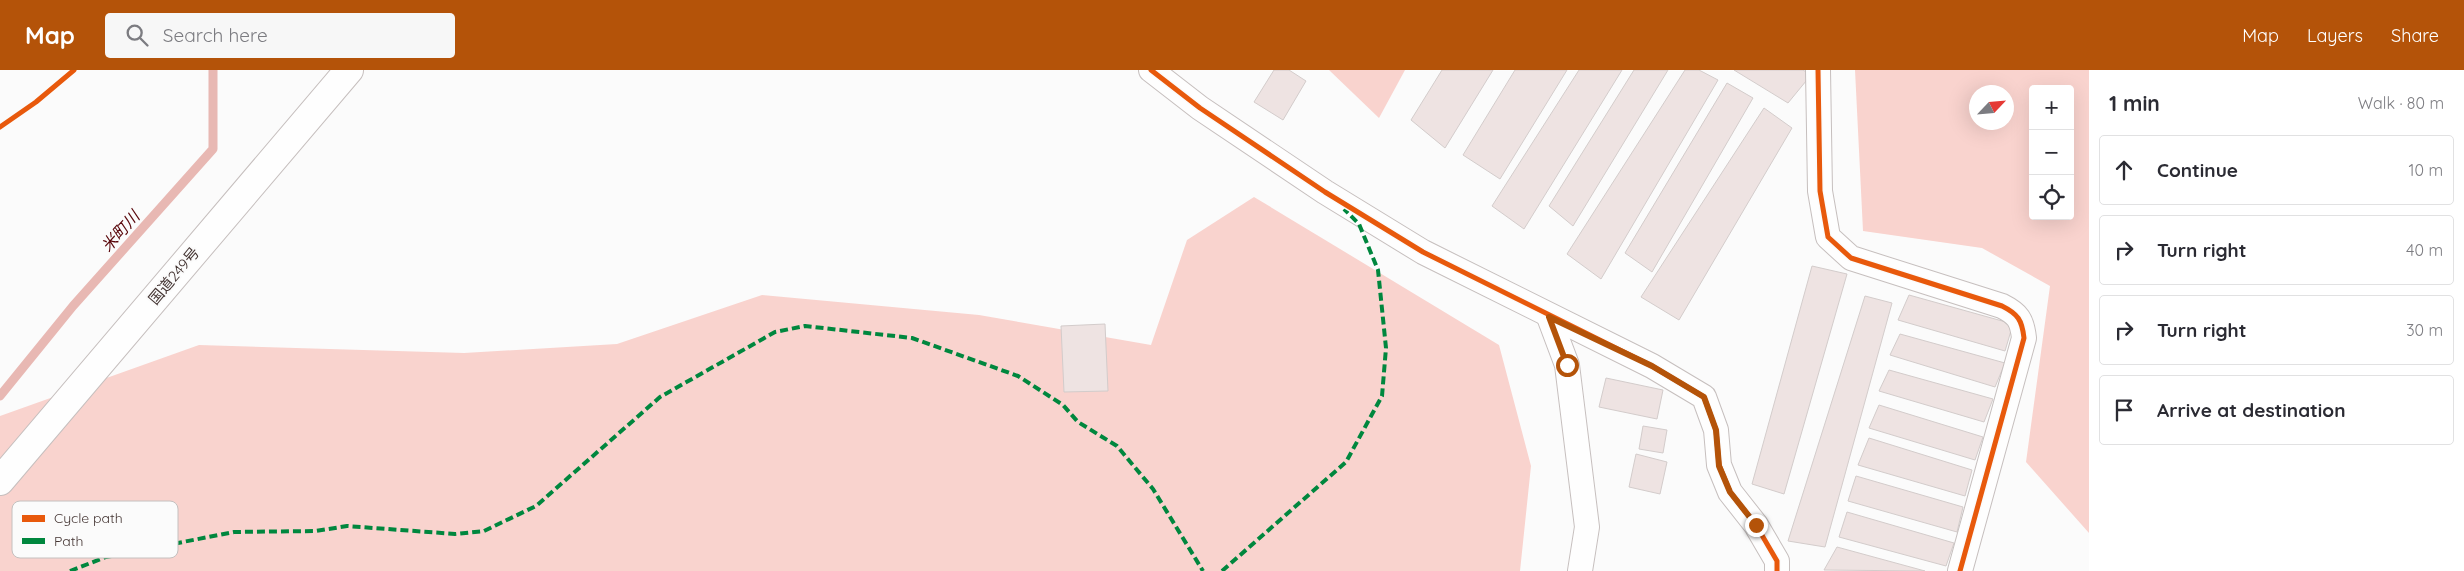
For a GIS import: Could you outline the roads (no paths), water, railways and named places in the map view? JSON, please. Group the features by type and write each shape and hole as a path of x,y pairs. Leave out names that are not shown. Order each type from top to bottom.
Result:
{"highway":[{"name":"国道249号","path":"0,481 348,70"}],"street":[{"path":"1151,70 1200,108 1325,192 1423,252 1549,317 1652,366 1704,397 1716,430 1719,466 1730,492 1756,525 1777,560 1777,571"},
{"path":"1818,70 1820,192 1828,237 1851,258 2002,306 2014,312 2022,321 2024,338 1960,571"},
{"path":"1549,317 1567,365 1587,527 1580,571"}],"waterway":[{"name":"米町川","path":"0,396 73,306 213,149 213,70"}]}
